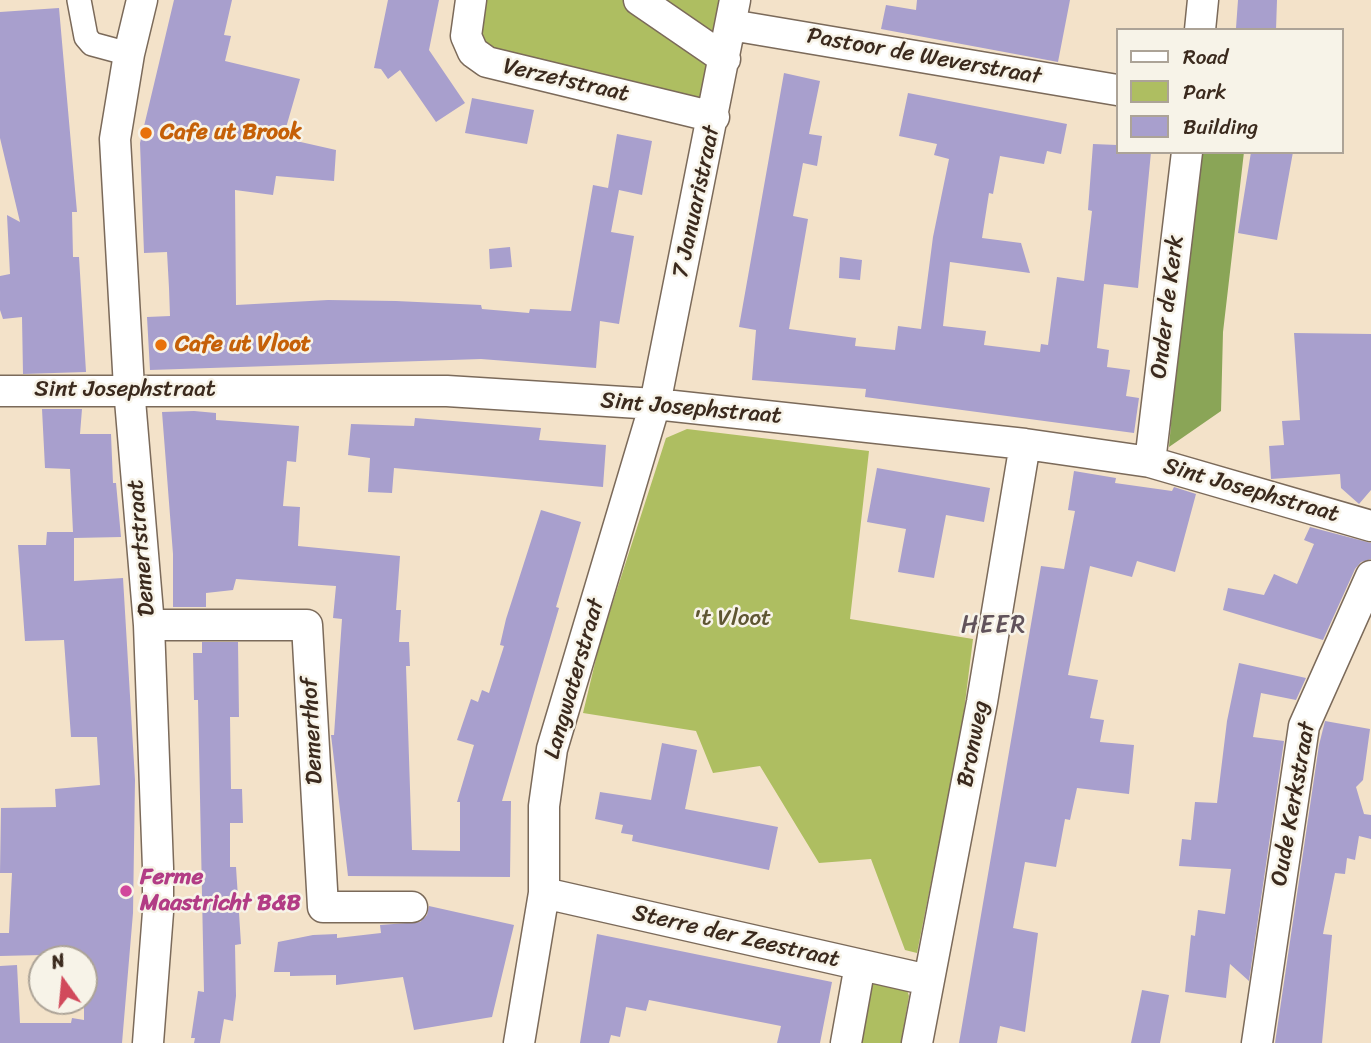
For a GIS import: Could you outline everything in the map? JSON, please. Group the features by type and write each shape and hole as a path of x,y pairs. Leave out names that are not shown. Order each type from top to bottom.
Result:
{"street":[{"path":"79,0 86,37 92,44 129,54"},
{"name":"Demertstraat","path":"142,0 129,54 115,139 129,388 149,625 158,912 148,1043"},
{"name":"Verzetstraat","path":"471,0 466,36 473,52 487,62 714,117"},
{"path":"639,0 725,58"},
{"path":"1200,28 1203,0"},
{"name":"7 Januaristraat","path":"654,404 714,117 733,12"},
{"name":"Pastoor de Weverstraat","path":"733,12 1116,90"},
{"name":"Onder de Kerk","path":"1150,462 1186,154"},
{"name":"Sint Josephstraat","path":"0,391 129,388 447,391 654,404 1025,444 1150,462 1371,526"},
{"name":"Langwaterstraat","path":"519,1043 544,893 544,806 552,748 654,404"},
{"name":"Bronweg","path":"917,1043 982,702 1025,444"},
{"name":"Oude Kerkstraat","path":"1257,1043 1300,743 1310,710 1371,576"},
{"name":"Demerthof","path":"149,625 307,625 323,907 412,907"},
{"name":"Sterre der Zeestraat","path":"544,893 928,980"},
{"path":"846,1043 860,965"}],"green space":[{"path":"478,0 628,0 718,60 709,107 480,49"},
{"path":"653,0 727,0 720,44"},
{"path":"1194,154 1244,154 1223,332 1221,411 1169,447"},
{"name":"'t Vloot","path":"687,429 869,451 850,619 973,639 962,727 917,953 905,950 871,859 819,863 760,766 713,773 696,731 583,713 600,642 666,438"},
{"path":"874,975 906,987 909,996 901,1043 861,1043"}],"building":[{"path":"174,0 232,0 224,35 231,36 225,61 300,79 283,138 336,150 334,181 276,176 273,195 235,190 236,305 328,300 396,301 481,305 482,309 529,313 530,309 571,311 593,185 608,188 617,134 652,141 642,195 619,190 611,232 634,236 619,324 600,321 596,368 481,359 150,370 147,317 170,316 169,288 167,252 144,253 140,143"},
{"path":"388,0 439,0 429,50 465,103 436,122 400,70 388,79 381,69 374,68"},
{"path":"917,0 1070,0 1058,62 881,29 886,5 916,10"},
{"path":"1238,0 1277,0 1276,28 1236,28"},
{"path":"59,8 77,212 72,212 73,257 79,257 86,372 23,374 22,317 3,319 0,310 0,276 10,274 7,215 20,222 0,138 0,12"},
{"path":"784,73 820,81 809,134 822,136 817,166 803,163 793,216 808,219 789,329 856,338 855,346 895,350 898,326 921,329 933,237 949,159 934,155 937,144 899,136 908,93 1067,124 1061,154 1047,151 1044,164 1000,156 993,194 989,193 982,238 1021,243 1030,273 950,262 943,326 986,331 984,345 1040,352 1041,344 1048,345 1057,277 1084,281 1092,211 1088,210 1093,144 1116,145 1116,154 1151,154 1138,288 1104,284 1097,348 1109,350 1107,367 1130,370 1126,396 1139,398 1134,433 865,397 866,389 752,380 756,330 739,327"},
{"path":"472,98 534,110 527,144 465,133"},
{"path":"1251,154 1293,154 1277,240 1238,233"},
{"path":"510,247 512,267 490,269 489,249"},
{"path":"840,257 862,260 860,280 839,278"},
{"path":"1294,333 1371,334 1371,490 1359,504 1341,488 1340,474 1271,479 1269,446 1284,445 1282,421 1300,420"},
{"path":"42,409 82,409 80,434 111,434 113,483 116,483 121,537 74,538 74,581 123,578 135,780 133,913 122,1043 0,1043 0,966 17,965 20,1023 71,1023 72,1018 84,1020 84,1015 98,1015 98,945 28,945 28,955 0,956 0,933 9,933 12,873 0,873 1,808 56,807 55,789 100,785 97,737 71,737 64,640 25,641 18,545 46,545 47,532 73,532 70,469 45,468"},
{"path":"162,412 216,413 216,420 299,426 296,462 287,461 283,506 300,507 298,546 400,556 396,610 401,610 399,642 409,642 410,666 406,666 412,850 460,851 460,802 457,802 474,745 457,740 471,699 478,702 482,690 489,693 504,646 500,645 506,619 541,510 581,522 556,607 559,608 502,801 511,801 510,877 348,876 331,735 334,735 342,619 333,618 336,586 236,579 233,590 206,593 206,607 173,607 173,554"},
{"path":"415,418 541,428 539,440 606,445 603,487 394,468 392,493 368,492 370,458 348,455 351,424 414,426"},
{"path":"877,468 990,488 984,522 946,515 934,578 898,572 906,529 867,522"},
{"path":"1074,471 1116,478 1115,483 1172,491 1174,487 1196,494 1175,572 1137,561 1132,577 1090,566 1068,675 1098,680 1090,718 1104,720 1100,742 1134,745 1129,794 1077,788 1070,820 1065,819 1056,867 1025,862 1013,928 1038,933 1025,1032 1000,1026 997,1043 959,1043 1041,566 1064,569 1075,511 1068,510"},
{"path":"1310,527 1371,543 1371,559 1361,562 1355,569 1323,640 1223,610 1228,588 1264,595 1274,574 1297,584 1314,544 1304,540"},
{"path":"202,642 238,642 239,717 230,717 231,789 242,789 243,823 230,823 230,867 236,867 241,944 235,945 236,996 233,1021 224,1019 220,1043 194,1043 195,1038 191,1038 198,991 204,992 198,700 194,700 193,653 202,653"},
{"path":"1239,663 1306,678 1296,700 1261,693 1253,737 1284,741 1249,981 1230,964 1226,998 1185,992 1191,935 1195,936 1198,910 1225,914 1231,869 1179,866 1182,839 1191,840 1195,802 1217,803 1227,721"},
{"path":"1325,721 1370,729 1363,780 1356,787 1364,814 1371,815 1371,839 1359,836 1355,860 1347,858 1345,874 1335,873 1323,934 1332,935 1322,1043 1275,1043 1319,745"},
{"path":"662,743 697,750 685,809 778,827 769,870 632,841 633,835 621,833 623,825 595,819 600,792 651,800"},
{"path":"429,906 514,925 492,1017 414,1030 403,977 336,985 336,975 290,976 290,972 274,972 278,942 313,935 337,934 337,938 381,933 380,925 420,922 427,915"},
{"path":"597,934 832,982 820,1043 777,1043 781,1026 649,1000 646,1011 626,1007 620,1037 611,1035 609,1043 580,1043"},
{"path":"1142,990 1169,995 1160,1043 1131,1043"}],"place":[{"name":"Cafe ut Brook","path":"146,133"},
{"name":"Cafe ut Vloot","path":"161,345"},
{"name":"Ferme Maastricht B&B","path":"126,891"}],"district":[{"name":"HEER","path":"994,626"}]}
